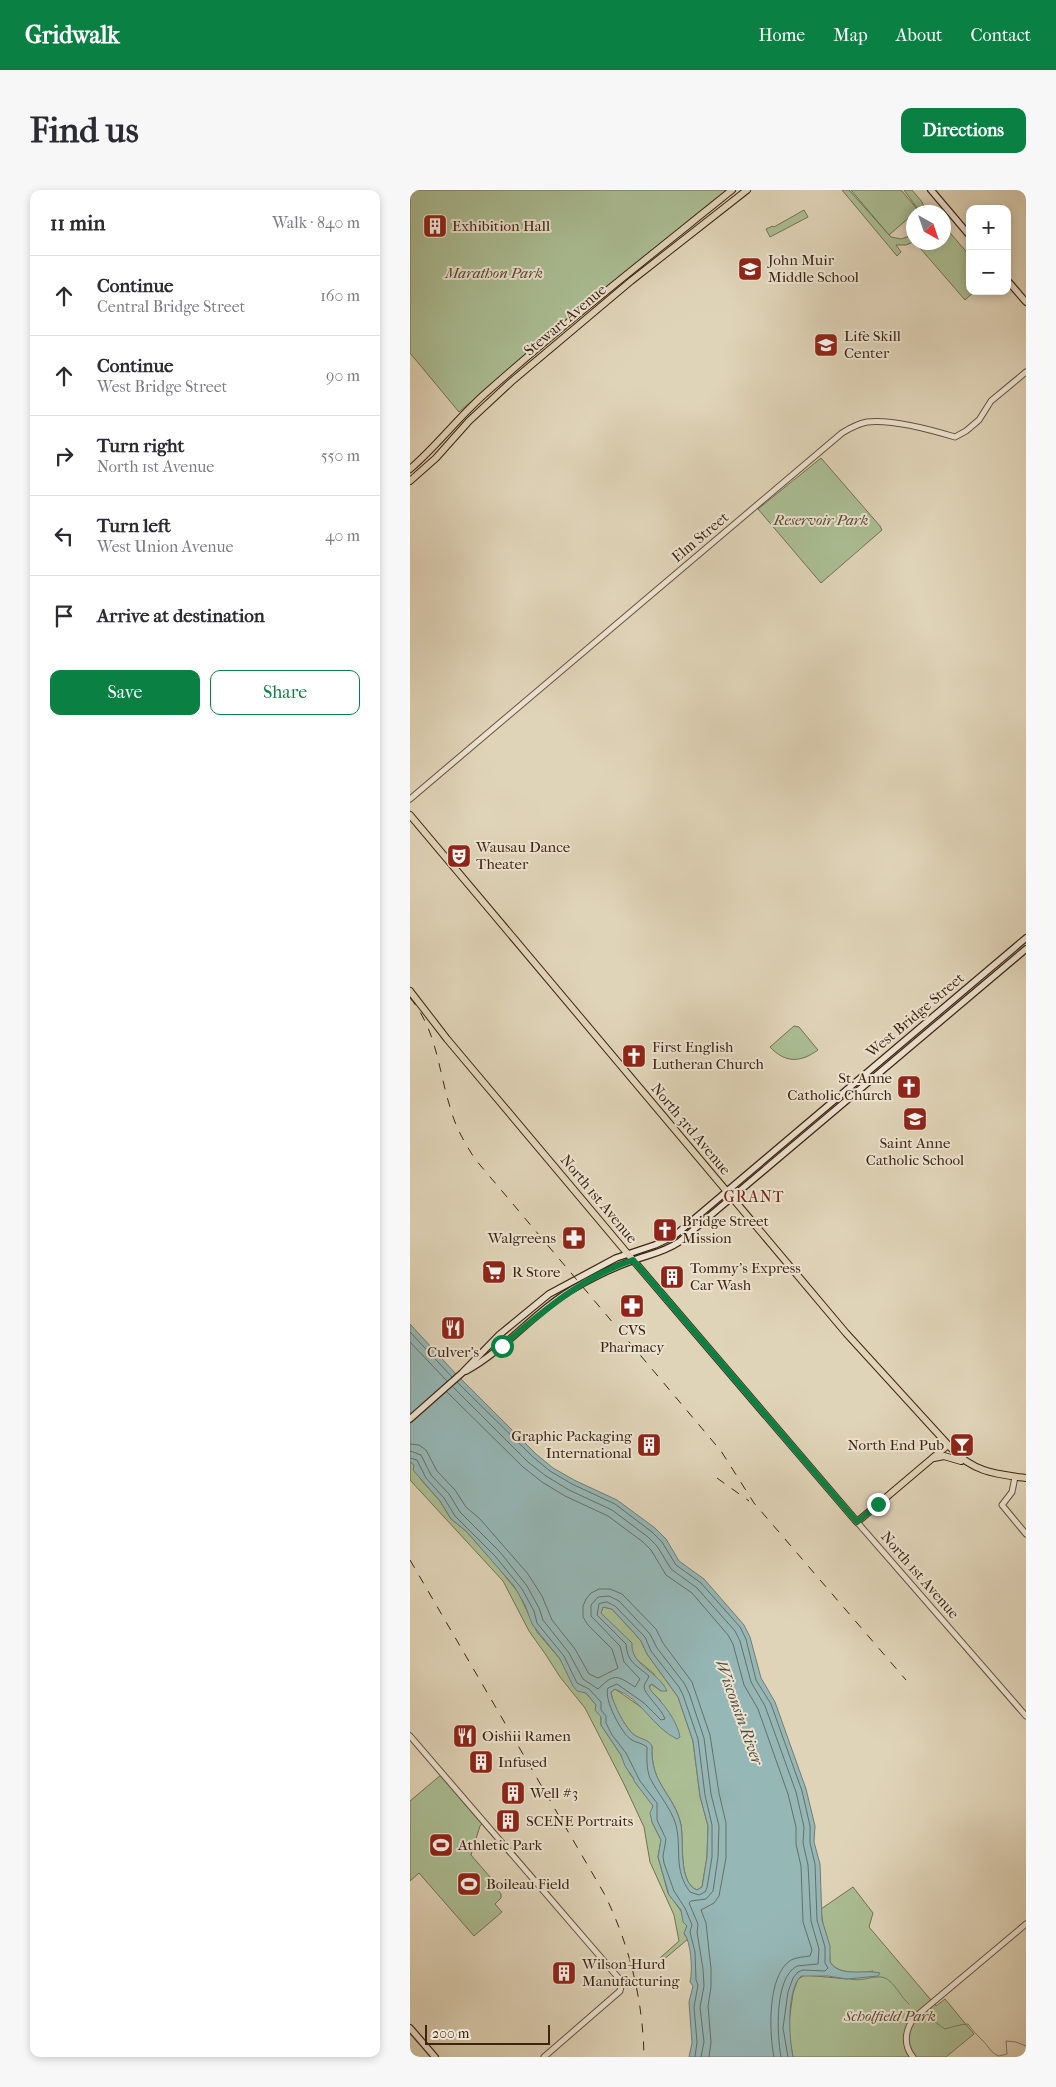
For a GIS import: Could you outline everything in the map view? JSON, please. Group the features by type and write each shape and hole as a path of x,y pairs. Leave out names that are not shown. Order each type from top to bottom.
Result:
{"main road":[{"name":"Stewart Avenue","path":"410,469 498,382 618,281 732,190"},
{"name":"Stewart Avenue","path":"410,481 436,458 469,420 499,392 631,281 746,190"},
{"path":"931,190 966,231"},
{"path":"1011,285 1026,302"},
{"name":"North 3rd Avenue","path":"410,815 879,1371 964,1462"},
{"name":"West Bridge Street","path":"462,1373 500,1335 549,1294 575,1278 627,1253 655,1245 672,1237 1026,938"},
{"name":"West Bridge Street","path":"462,1373 488,1357 542,1311 581,1285 633,1260 659,1253 675,1245 1026,949"},
{"name":"North 1st Avenue","path":"410,991 441,1031 627,1253 857,1522"},
{"path":"410,1419 462,1373"},
{"path":"857,1522 948,1445"},
{"path":"932,1458 944,1456 984,1471 1026,1478"},
{"path":"410,2028 435,2057"}],"street":[{"name":"Elm Street","path":"410,799 842,433 855,425 874,422 958,436 979,420 993,400 1026,372"},
{"path":"1015,1477 1012,1492 1002,1506 1026,1534"},
{"name":"North 1st Avenue","path":"857,1522 1026,1716"},
{"path":"410,1736 616,1973 622,1984 620,1991 544,2057"},
{"path":"913,2057 908,2048 906,2038 914,2018 1026,1924"}],"green space":[{"name":"Marathon Park","path":"410,190 727,190 600,292 459,412 410,353"},
{"path":"842,190 849,190 891,237 901,239 906,237 906,245 896,245 901,252 897,256"},
{"path":"851,190 901,190 914,205 906,205 906,220 889,235"},
{"path":"904,190 912,190 923,205 915,205"},
{"path":"804,210 808,217 770,237 766,229 774,227"},
{"path":"951,234 966,251 966,295 971,295 965,300 922,250 951,250"},
{"name":"Reservoir Park","path":"821,458 882,530 821,583 758,509"},
{"path":"794,1026 799,1027 818,1050 805,1057 793,1059 781,1056 770,1047"},
{"path":"410,1462 413,1463 422,1481 440,1501 451,1519 466,1531 518,1592 537,1632 560,1659 579,1690 586,1693 596,1705 601,1716 601,1725 621,1755 630,1774 651,1802 653,1806 652,1822 661,1840 658,1857 668,1893 681,1911 687,1926 684,1934 688,1939 662,1961 660,1958 679,1941 674,1915 650,1862 644,1827 624,1784 585,1708 560,1677 529,1631 503,1581 410,1480"},
{"path":"603,1607 612,1609 641,1641 647,1654 678,1697 693,1741 700,1796 708,1826 707,1857 702,1887 697,1890 691,1886 684,1871 681,1825 678,1814 658,1780 652,1759 652,1746 635,1736 626,1725 616,1709 611,1692 615,1689 641,1707 661,1701 649,1689 651,1684 661,1691 654,1674 634,1657 601,1613"},
{"path":"442,1774 484,1822 480,1826 471,1855 490,1877 488,1878 501,1894 501,1898 495,1904 502,1912 474,1936 419,1873 410,1881 410,1801"},
{"name":"Scholfield Park","path":"853,1887 873,1913 869,1927 936,2006 945,1999 974,2034 946,2057 793,2057 788,2029 793,1993 798,1979 805,1975 847,1979 860,1977 873,1971 844,1971 838,1969 830,1962 821,1909"}],"water":[{"name":"Wisconsin River","path":"410,1324 455,1373 536,1454 553,1468 574,1480 617,1500 655,1528 666,1539 679,1561 704,1579 744,1625 750,1637 761,1678 775,1702 806,1789 815,1826 814,1842 820,1864 822,1920 830,1946 830,1962 840,1970 880,1973 878,1976 847,1979 828,1976 801,1976 796,1983 791,2003 790,2038 793,2057 689,2057 692,2043 689,2002 693,1986 690,1982 690,1949 684,1933 687,1926 683,1922 681,1910 669,1895 658,1857 661,1840 652,1822 650,1813 653,1806 634,1781 621,1755 601,1725 601,1717 595,1710 596,1705 586,1693 577,1691 573,1686 560,1659 532,1624 525,1605 514,1586 466,1531 451,1519 440,1501 413,1470 414,1465 410,1462","holes":["603,1607 612,1609 641,1641 647,1654 678,1697 693,1741 700,1796 708,1826 707,1857 702,1887 697,1890 691,1886 684,1871 681,1825 678,1814 658,1780 652,1759 652,1746 628,1729 617,1709 611,1692 615,1689 624,1693 640,1706 661,1728 677,1739 680,1737 675,1723 649,1686 652,1684 661,1691 667,1691 663,1684 635,1657 632,1643 601,1613"]}],"waterway":[{"path":"850,1979 885,1978 893,1984 909,2004"},
{"path":"932,2020 945,2029 968,2024 991,2051 999,2056 1007,2054 1006,2041 1026,2046"}],"railway":[{"path":"410,998 426,1023 436,1050 452,1114 460,1134 475,1159 721,1451 754,1503 906,1680"},
{"path":"717,1478 749,1501"},
{"path":"410,1560 605,1895 622,1934 634,1974 641,2015 644,2057"}],"place":[{"name":"Exhibition Hall","path":"435,226"},
{"name":"John Muir Middle School","path":"750,269"},
{"name":"Life Skill Center","path":"826,345"},
{"name":"Wausau Dance Theater","path":"459,856"},
{"name":"First English Lutheran Church","path":"634,1056"},
{"name":"St. Anne Catholic Church","path":"909,1087"},
{"name":"Saint Anne Catholic School","path":"915,1119"},
{"name":"Bridge Street Mission","path":"665,1230"},
{"name":"Walgreens","path":"574,1238"},
{"name":"R Store","path":"494,1272"},
{"name":"Tommy's Express Car Wash","path":"672,1277"},
{"name":"CVS Pharmacy","path":"632,1306"},
{"name":"Culver's","path":"453,1328"},
{"name":"Graphic Packaging International","path":"649,1445"},
{"name":"North End Pub","path":"962,1445"},
{"name":"Oishii Ramen","path":"465,1736"},
{"name":"Infused","path":"481,1762"},
{"name":"Well #3","path":"513,1793"},
{"name":"SCENE Portraits","path":"508,1821"},
{"name":"Athletic Park","path":"441,1845"},
{"name":"Boileau Field","path":"469,1884"},
{"name":"Wilson-Hurd Manufacturing","path":"564,1973"}],"district":[{"name":"GRANT","path":"754,1196"}],"route":[{"path":"502,1346 542,1311 564,1295 633,1260 857,1522 878,1504"}]}
